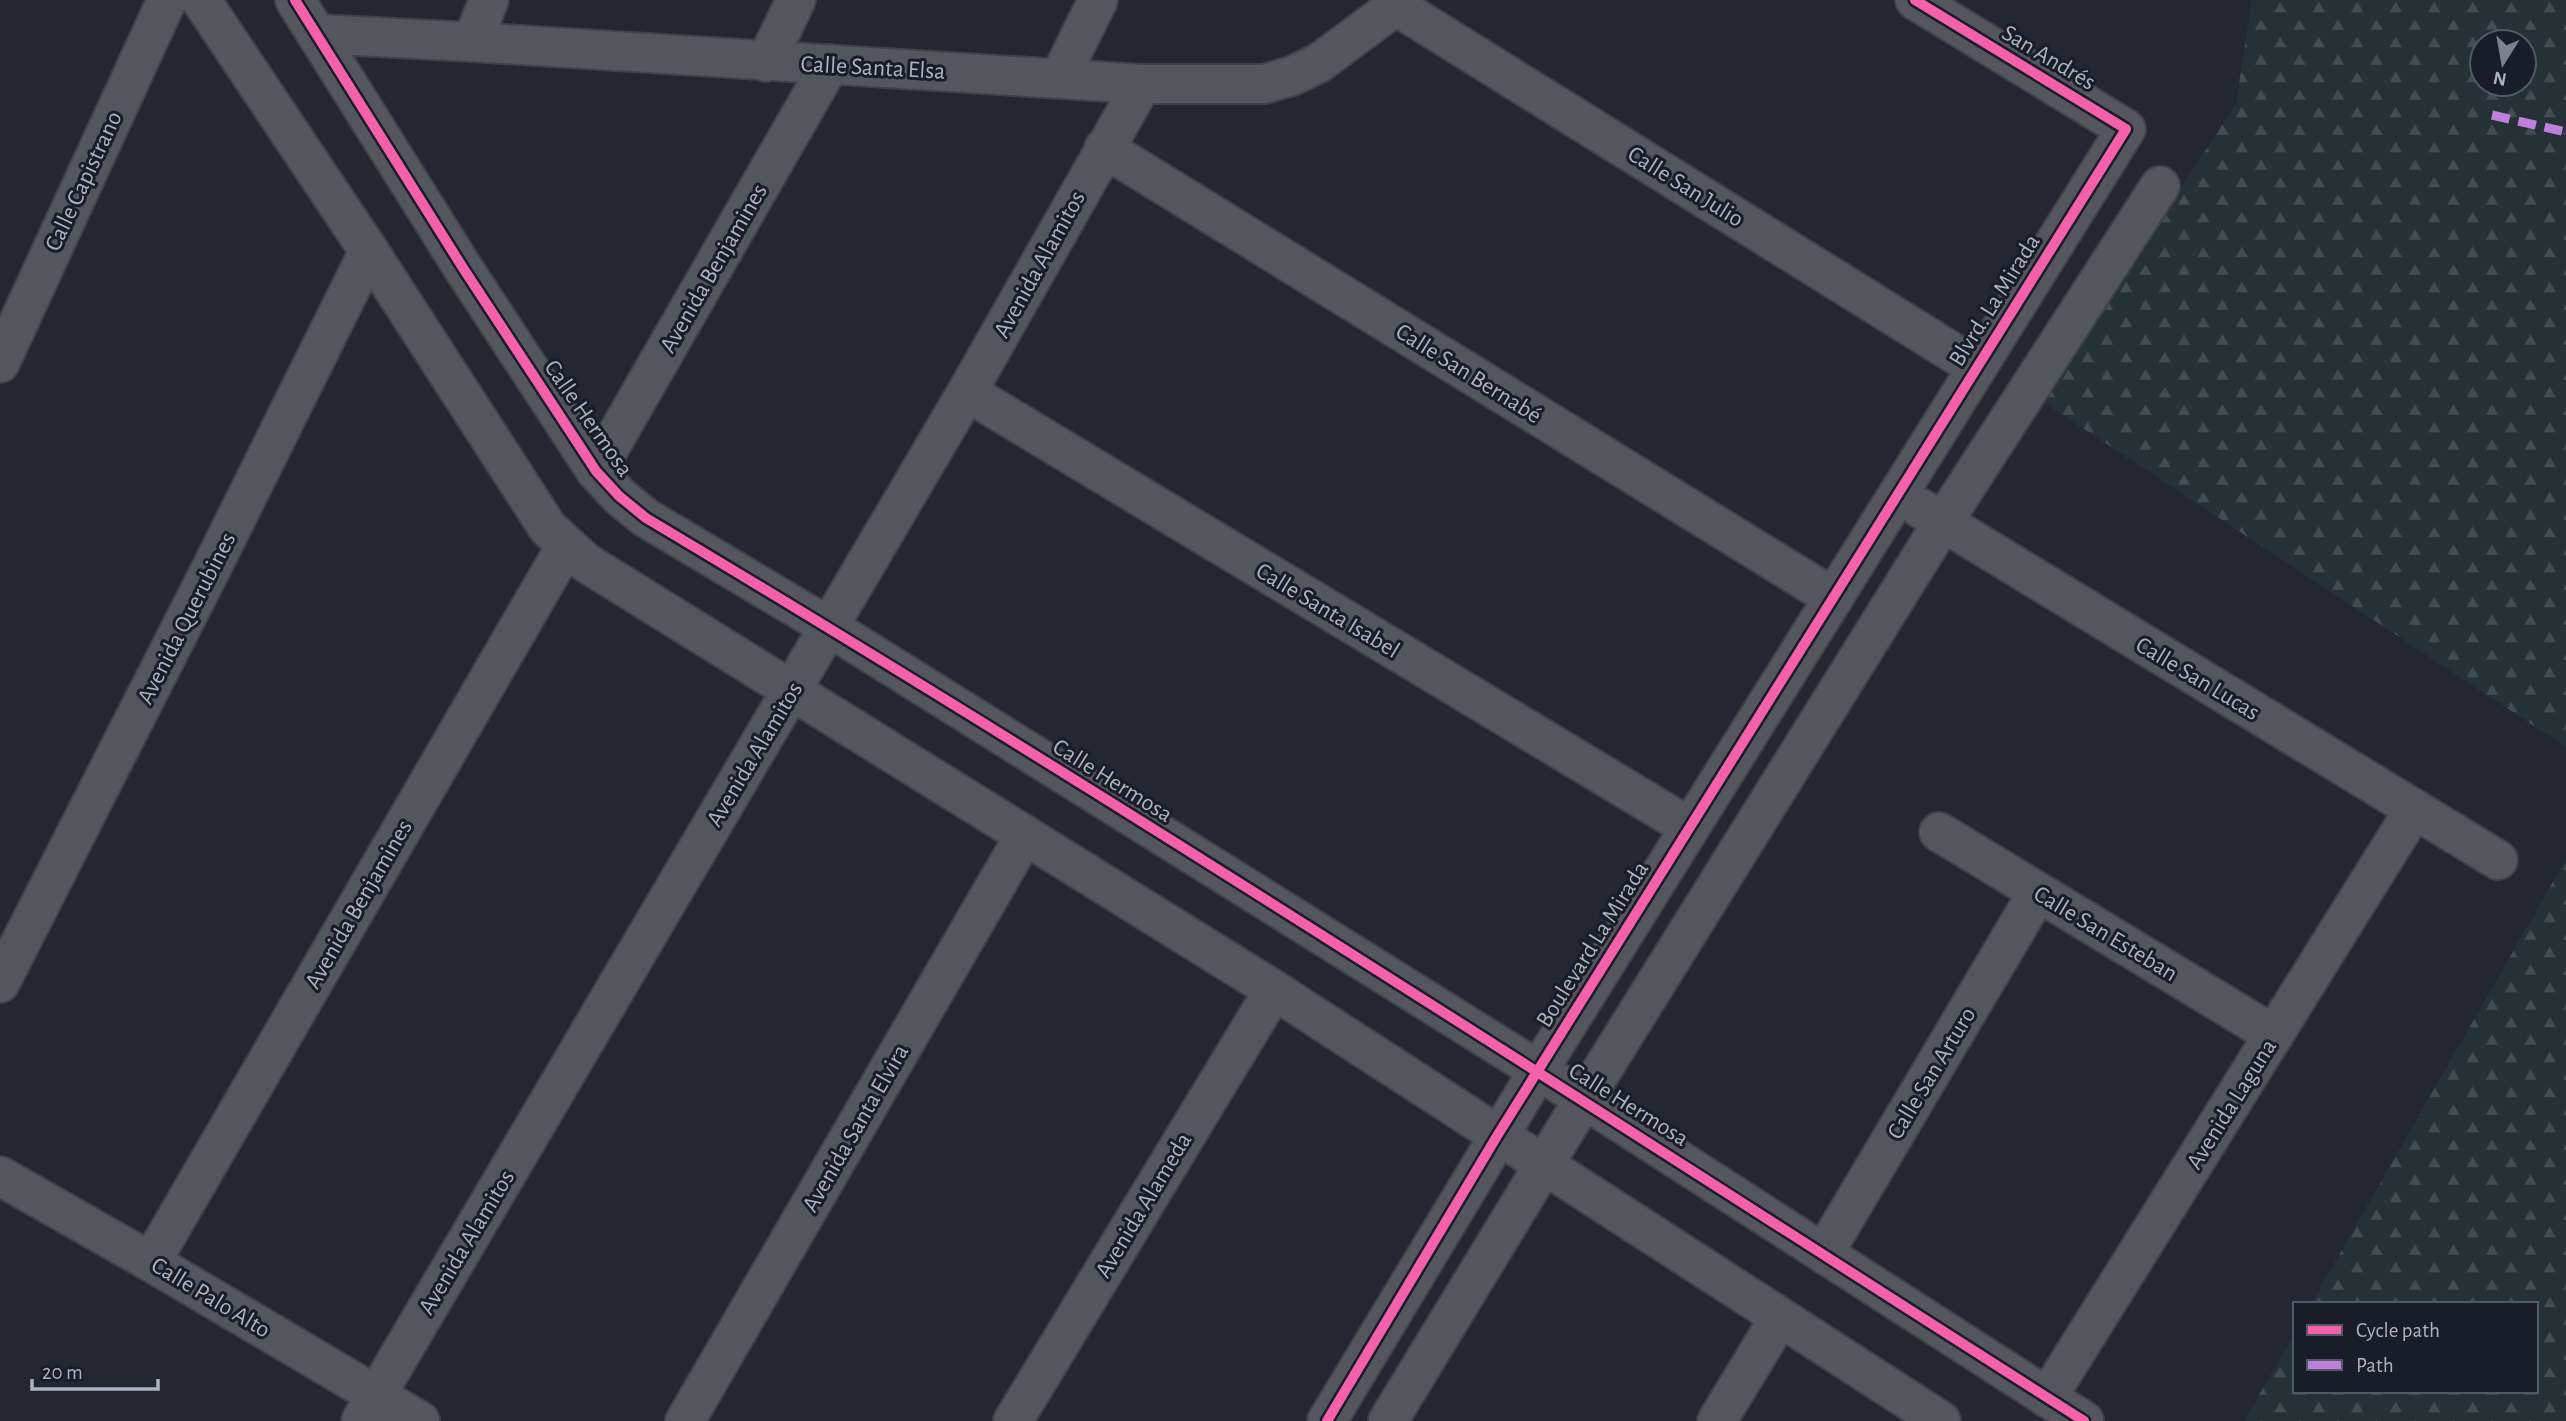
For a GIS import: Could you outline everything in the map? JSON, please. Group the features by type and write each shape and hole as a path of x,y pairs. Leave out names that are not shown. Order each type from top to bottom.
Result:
{"street":[{"name":"Calle Capistrano","path":"0,363 167,0"},
{"path":"201,0 369,251 548,528 585,562 1274,990 1941,1421"},
{"name":"Calle Hermosa","path":"295,0 463,268 596,471 619,496 646,518 829,627 1584,1099 2084,1421"},
{"path":"472,42 489,0"},
{"path":"766,62 796,0"},
{"path":"1059,79 1098,0"},
{"name":"San Andrés","path":"1915,0 2126,129"},
{"name":"Calle Santa Elsa","path":"318,34 1142,84 1264,83 1292,76 1319,63 1400,3"},
{"name":"Calle San Julio","path":"1400,3 1976,367"},
{"name":"Avenida Benjamines","path":"596,471 830,64"},
{"name":"Avenida Alamitos","path":"368,1408 967,392 1142,84"},
{"name":"Blvrd. La Mirada","path":"1898,494 2126,129"},
{"name":"Calle San Bernabé","path":"1104,148 1834,598"},
{"path":"1388,1421 1543,1164 1943,522 2160,186"},
{"name":"Avenida Querubines","path":"0,984 214,565 369,251"},
{"name":"Calle Santa Isabel","path":"967,392 1689,827"},
{"name":"Boulevard La Mirada","path":"1327,1421 1497,1136 1898,494"},
{"name":"Calle San Lucas","path":"1898,494 2498,860"},
{"name":"Avenida Benjamines","path":"151,1262 566,546"},
{"name":"Avenida Laguna","path":"2047,1398 2414,810"},
{"name":"Calle San Esteban","path":"1939,832 2274,1035"},
{"name":"Avenida Santa Elvira","path":"685,1421 1025,835"},
{"name":"Calle San Arturo","path":"1824,1254 2038,892"},
{"name":"Avenida Alameda","path":"1013,1421 1274,990"},
{"name":"Calle Palo Alto","path":"0,1176 151,1262 368,1408 420,1421"},
{"path":"1717,1421 1780,1317"}],"green space":[{"path":"2252,0 2566,0 2566,747 2043,402 2236,103"},
{"path":"2566,859 2566,1421 2244,1421 2293,1336 2293,1393 2538,1393 2538,1302 2312,1302"}],"marked path":[{"path":"2492,115 2566,132"}],"cycle path":[{"path":"295,0 463,268 596,471 619,496 646,518 1189,851 2084,1421"},
{"path":"1327,1421 1497,1136 2126,129 1915,0"}]}
